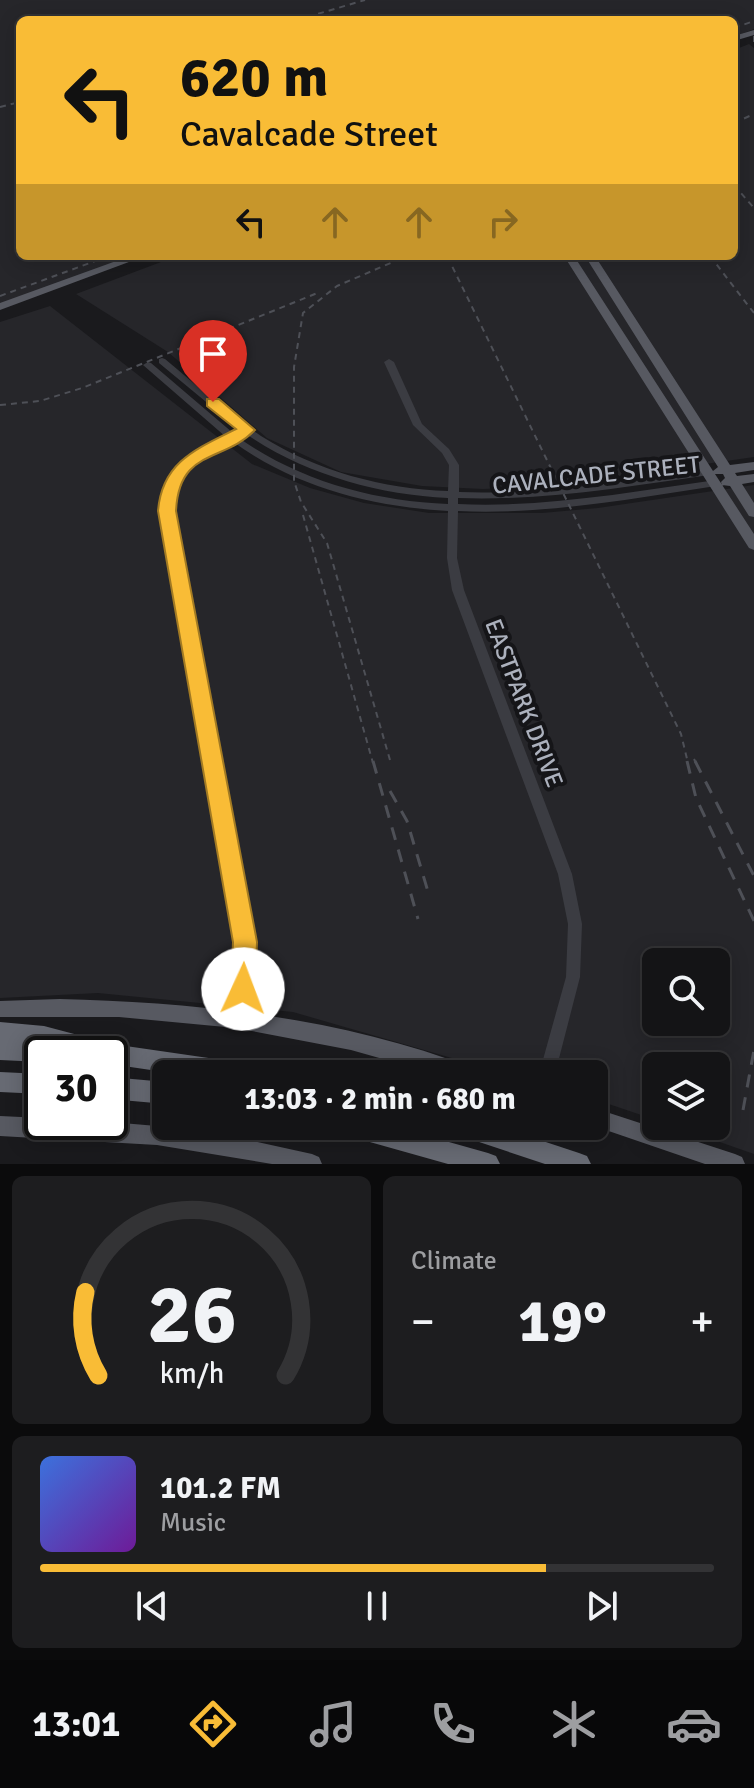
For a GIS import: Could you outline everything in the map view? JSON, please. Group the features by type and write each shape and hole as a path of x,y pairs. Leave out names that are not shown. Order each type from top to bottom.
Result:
{"highway":[{"path":"0,1032 44,1036"},
{"path":"0,1050 24,1051"},
{"path":"128,1057 152,1060"},
{"path":"0,1082 24,1083"},
{"path":"128,1090 152,1092"},
{"path":"402,1140 488,1164"},
{"path":"506,1140 579,1164"}],"main road":[{"path":"0,307 129,260"},
{"path":"571,260 754,545"},
{"path":"593,260 754,513"},
{"path":"585,282 606,280"},
{"path":"629,352 649,349"},
{"path":"656,395 677,393"},
{"name":"CAVALCADE STREET","path":"713,478 754,466"},
{"name":"CAVALCADE STREET","path":"731,475 754,478"},
{"path":"0,1009 121,1009 240,1019 393,1050 423,1060"},
{"path":"608,1122 735,1164"},
{"path":"0,1126 94,1128 195,1139 312,1164"}],"street":[{"name":"CAVALCADE STREET","path":"162,361 247,430 312,466 374,485 454,503 713,478"},
{"name":"EASTPARK DRIVE","path":"389,362 418,425 446,451 454,465 452,558 458,590 565,874 575,924 573,977 551,1060"},
{"name":"CAVALCADE STREET","path":"148,365 233,437 293,472 367,496 529,508 595,501 713,478"},
{"path":"164,378 177,373"},
{"path":"240,1019 245,942 167,511 168,493 178,471 209,449 247,430"},
{"path":"367,496 374,485"},
{"path":"588,489 595,501"}],"shaded area":[{"path":"0,0 754,0 754,29 738,35 738,16 16,16 16,260 124,260 0,306"},
{"path":"749,44 754,48 754,457 551,486 483,489 422,486 341,472 267,438 168,352 76,294 166,260 738,260 738,48"},
{"path":"50,306 252,464 310,488 364,503 429,513 542,513 754,485 754,1154 714,1140 730,1140 730,1052 642,1052 642,1115 608,1104 608,1060 459,1060 293,1012 98,993 0,998 0,322"}],"railway":[{"path":"311,16 365,0"},
{"path":"738,27 754,21"},
{"path":"754,36 754,46"},
{"path":"0,107 16,103"},
{"path":"738,121 754,114"},
{"path":"738,190 754,208"},
{"path":"0,296 98,260"},
{"path":"390,760 327,543 301,502 294,481 294,367 303,313 337,286 398,260"},
{"path":"453,260 452,266 681,734 688,763"},
{"path":"713,260 754,313"},
{"path":"0,405 40,401 82,388 320,292"},
{"path":"303,515 373,763"},
{"path":"373,761 418,919"},
{"path":"687,761 696,798 754,921"},
{"path":"695,761 754,876"},
{"path":"390,791 407,821 429,895"},
{"path":"743,1110 754,1050"}],"route":[{"path":"213,402 247,430 209,449 178,471 168,493 167,511 245,942 243,989"}]}
